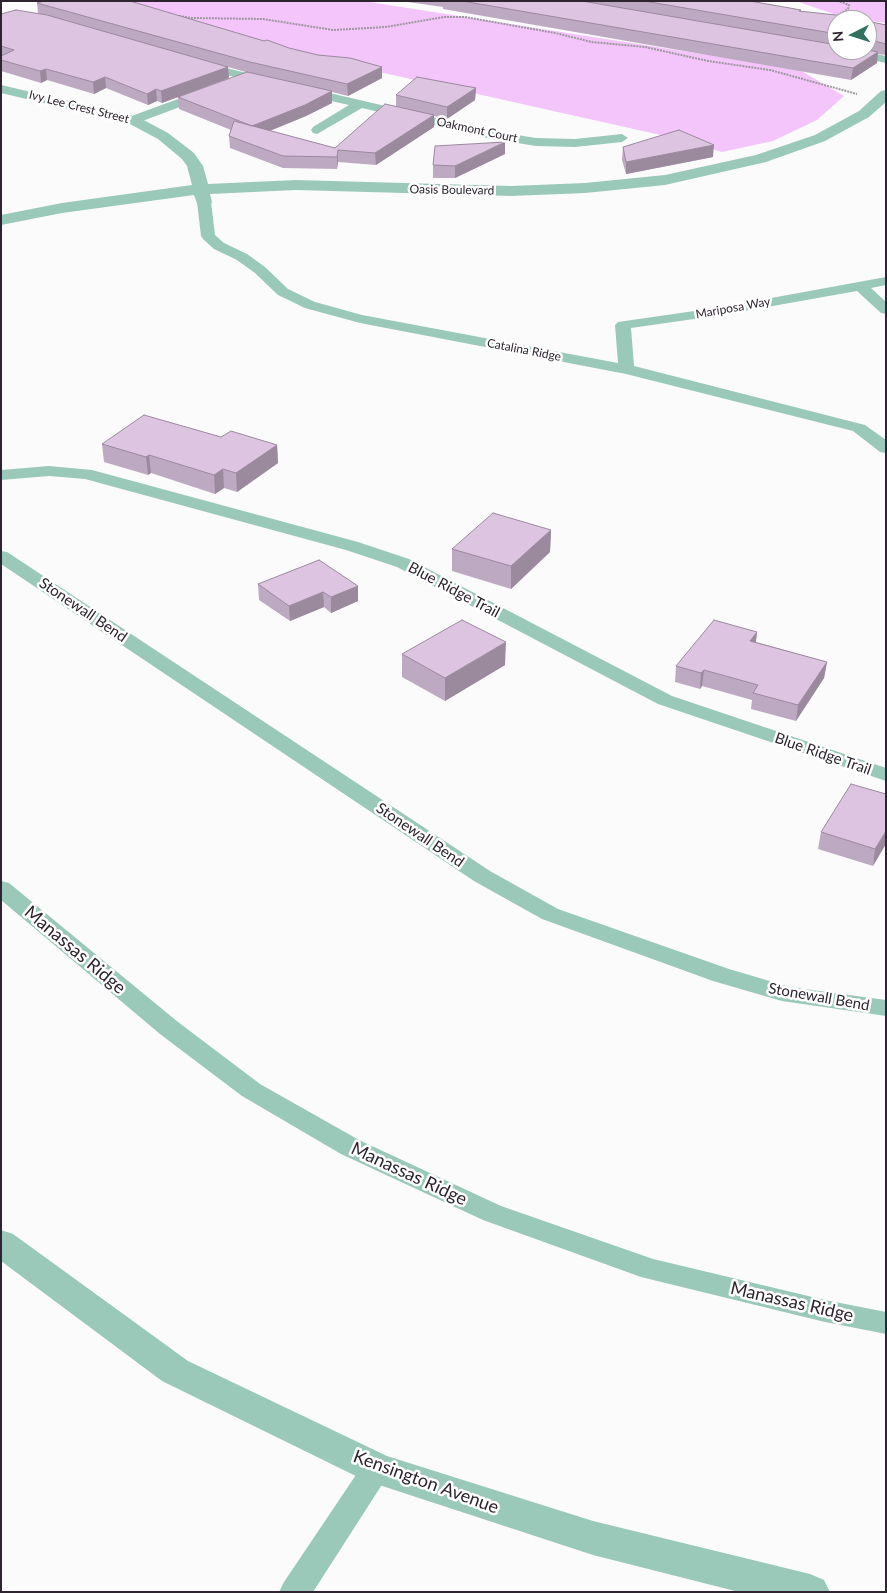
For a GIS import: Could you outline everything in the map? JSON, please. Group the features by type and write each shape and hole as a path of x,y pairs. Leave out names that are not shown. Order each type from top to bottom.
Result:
{"street":[{"path":"191,62 276,84"},
{"path":"132,120 248,78"},
{"name":"Ivy Lee Crest Street","path":"1,89 132,120 163,136 188,156 195,166 203,195"},
{"name":"Oakmont Court","path":"294,89 360,104 489,138 574,143 622,138"},
{"name":"Oasis Boulevard","path":"1,220 62,208 296,184 511,191 586,188 665,180 760,160 820,138 864,114 886,94"},
{"path":"317,130 360,104"},
{"name":"Oasis Boulevard","path":"1,232 203,195 293,200 463,205 553,204 634,197 761,173 822,154 838,146"},
{"name":"Catalina Ridge","path":"203,195 208,236 219,246 248,261 283,292 310,305 360,319 626,369 859,428 878,434 886,448"},
{"name":"Mariposa Way","path":"626,369 623,325 722,311 886,281"},
{"path":"861,286 886,310"},
{"name":"Blue Ridge Trail","path":"1,475 49,471 86,474 352,546 403,563 665,700 886,775"},
{"name":"Stonewall Bend","path":"1,556 482,876 550,914 721,975 781,992 886,1008"},
{"name":"Manassas Ridge","path":"1,888 168,1028 251,1090 350,1147 492,1213 651,1269 825,1311 886,1323"},
{"name":"Kensington Avenue","path":"1,1243 176,1371 377,1469 594,1538 810,1592"},
{"path":"295,1592 377,1469"}],"path":[{"path":"838,1 849,5 846,10"},
{"path":"178,16 262,19 333,30 386,27 444,17 465,17 555,32 592,42 645,47 708,61 770,70 860,95"}],"shaded area":[{"path":"122,1 362,1 798,69 844,96 817,120 773,141 722,152 656,134 223,37"},
{"path":"796,1 886,1 886,23 877,22 877,10 827,10 827,12"}],"building":[{"path":"44,1 130,1 289,48 318,55 350,58 382,67 347,84 250,62 37,3"},
{"path":"462,1 582,1 827,43 827,60 866,60 853,68"},
{"path":"644,1 750,1 801,10 799,11 827,14 827,32"},
{"path":"16,10 47,15 228,67 161,91 156,89 147,94 105,77 93,82 46,69 40,71 1,60 1,56 14,50 1,46 1,14"},
{"path":"877,23 886,25 886,44 877,42"},
{"path":"247,72 332,91 305,105 252,126 178,97"},
{"path":"417,77 476,88 447,107 396,95"},
{"path":"385,104 434,115 375,153 338,150 337,157 283,156 229,136 234,121 335,148"},
{"path":"679,130 714,145 626,162 623,147"},
{"path":"505,142 455,166 433,165 435,146"},
{"path":"144,415 221,437 231,431 277,445 236,473 223,469 214,475 149,455 146,457 102,444"},
{"path":"493,513 551,530 511,566 452,549"},
{"path":"319,560 358,586 331,597 323,592 289,606 258,584"},
{"path":"462,620 506,642 445,678 402,654"},
{"path":"714,620 757,632 750,641 827,662 798,705 753,693 758,685 704,670 701,673 676,666"},
{"path":"851,784 886,794 886,831 875,849 821,832"}]}
